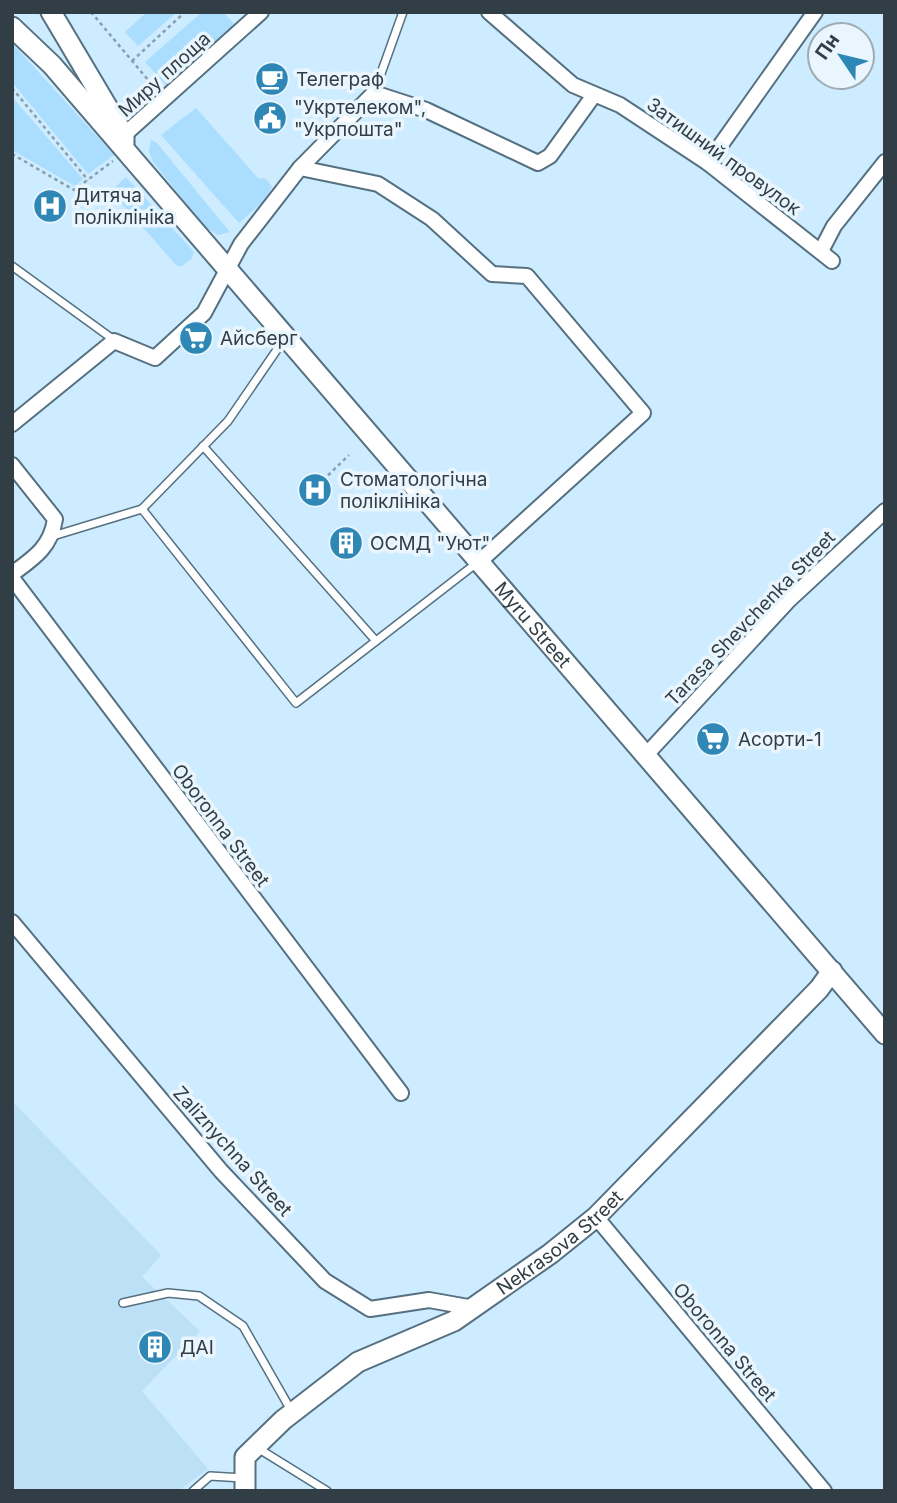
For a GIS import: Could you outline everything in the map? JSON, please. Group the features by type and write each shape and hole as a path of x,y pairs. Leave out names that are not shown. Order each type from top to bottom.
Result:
{"street":[{"path":"51,12 125,144"},
{"name":"Миру площа","path":"125,144 165,100 261,12"},
{"name":"Затишний провулок","path":"489,12 573,85 620,105 708,163 826,256 834,226 885,162"},
{"path":"708,163 815,12"},
{"path":"12,27 52,65 125,144"},
{"path":"12,424 114,341 155,358 204,313 241,244 300,168 374,93 426,110 538,163 550,156 594,95"},
{"name":"Myru Street","path":"125,144 227,269 832,971 881,1023"},
{"path":"300,168 378,184 432,219 492,274 527,276 643,413 479,562"},
{"path":"12,465 55,519 52,536 40,554 12,576"},
{"name":"Tarasa Shevchenka Street","path":"646,755 789,600 885,511"},
{"name":"Oboronna Street","path":"12,576 401,1093"},
{"name":"Zaliznychna Street","path":"12,922 221,1171 326,1282 370,1309 429,1300 474,1308"},
{"name":"Nekrasova Street","path":"250,1452 293,1412 358,1362 454,1321 550,1254 596,1217 819,989 832,971"},
{"name":"Oboronna Street","path":"596,1217 824,1491"},
{"path":"245,1484 250,1452"}],"lane":[{"path":"374,93 403,12"},
{"path":"12,266 114,341"},
{"path":"52,536 142,509 228,421 286,337"},
{"path":"203,446 376,642"},
{"path":"142,509 296,703 479,562"},
{"path":"122,1303 168,1293 199,1296 243,1326 293,1412"},
{"path":"250,1452 327,1491"},
{"path":"193,1491 210,1476 245,1484"}],"path":[{"path":"91,12 165,100"},
{"path":"132,61 186,12"},
{"path":"12,88 88,181"},
{"path":"12,154 74,190 88,181 125,144"},
{"path":"318,485 349,455"}],"shaded area":[{"path":"147,12 177,12 138,46 125,32"},
{"path":"202,12 223,12 234,24 166,85 145,62"},
{"path":"12,43 114,155 88,174 12,82"},
{"path":"12,97 83,179 75,186 12,150"},
{"path":"196,108 258,178 266,179 272,187 264,201 239,223 161,135"},
{"path":"151,140 156,142 230,232 218,235 205,227 153,162 149,151"},
{"path":"126,177 194,252 192,258 182,266 177,266 111,191"},
{"path":"15,1104 161,1255 142,1277 200,1331 142,1391 208,1469 178,1491 12,1491 12,1107"}],"place":[{"name":"Телеграф","path":"272,79"},
{"name":"\"Укртелеком\", \"Укрпошта\"","path":"270,118"},
{"name":"Дитяча поліклініка","path":"50,206"},
{"name":"Айсберг","path":"196,338"},
{"name":"Стоматологічна поліклініка","path":"315,490"},
{"name":"ОСМД \"Уют\"","path":"346,543"},
{"name":"Асорти-1","path":"713,739"},
{"name":"ДАІ","path":"155,1347"}]}
